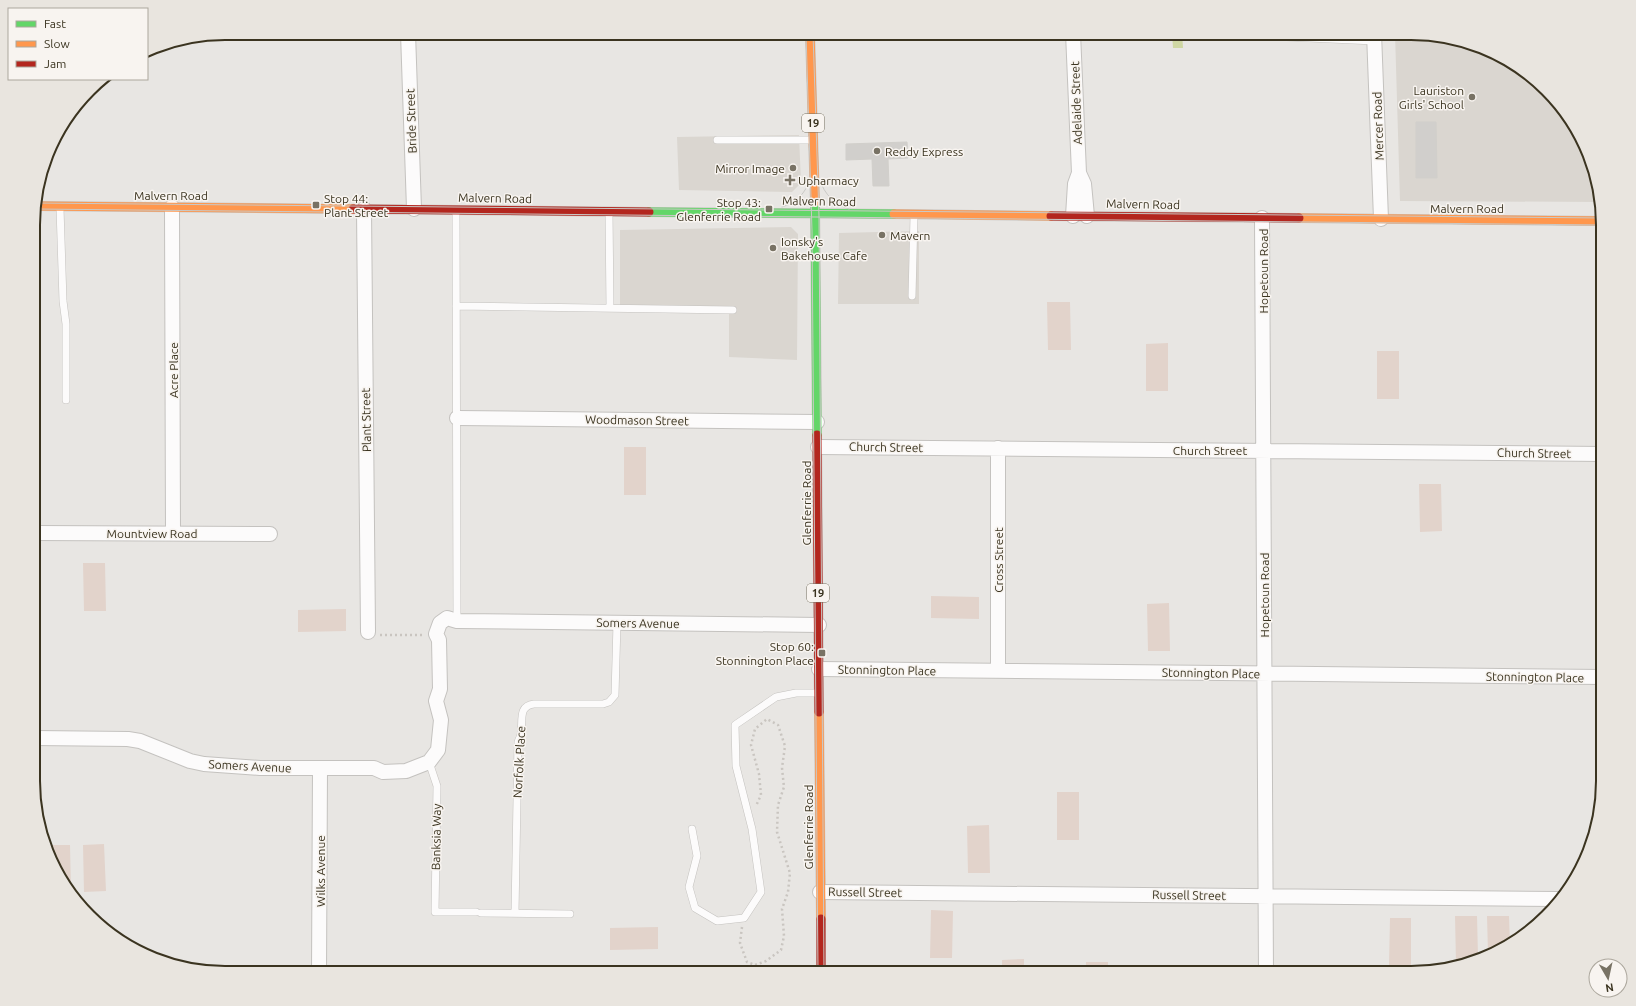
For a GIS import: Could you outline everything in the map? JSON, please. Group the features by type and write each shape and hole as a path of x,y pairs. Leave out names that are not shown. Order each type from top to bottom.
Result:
{"main road":[{"name":"Glenferrie Road","path":"810,40 814,140 818,447 821,966"},
{"name":"Malvern Road","path":"41,206 1596,221"}],"street":[{"name":"Bride Street","path":"408,40 414,209"},
{"name":"Adelaide Street","path":"1073,40 1078,173 1075,184 1080,216"},
{"name":"Mercer Road","path":"1375,40 1381,219"},
{"name":"Acre Place","path":"172,207 174,533"},
{"name":"Plant Street","path":"364,209 372,634"},
{"name":"Hopetoun Road","path":"1262,218 1266,966"},
{"name":"Woodmason Street","path":"457,418 817,422"},
{"name":"Church Street","path":"818,447 1596,454"},
{"name":"Cross Street","path":"998,448 998,671"},
{"name":"Mountview Road","path":"40,533 270,534"},
{"name":"Somers Avenue","path":"40,738 128,739 140,741 190,761 231,767 374,768 383,764 404,764 415,768 429,762 438,750 441,720 436,701 440,689 439,640 436,634 440,623 447,618 457,621 819,625"},
{"name":"Stonnington Place","path":"819,669 1596,677"},
{"name":"Wilks Avenue","path":"319,966 320,768"},
{"name":"Russell Street","path":"820,892 1554,899"}],"lane":[{"path":"717,140 814,140"},
{"path":"60,207 63,300 66,324 66,400"},
{"path":"456,210 457,621"},
{"path":"609,211 610,308"},
{"path":"912,296 914,214"},
{"path":"456,306 733,310"},
{"name":"Norfolk Place","path":"515,913 518,742 521,733 524,708 534,704 603,704 609,702 615,695 617,623"},
{"path":"692,829 697,856 689,887 695,908 717,921 744,918 761,892 752,829 736,766 735,725 776,697 796,693 819,693"},
{"name":"Banksia Way","path":"429,762 437,786 435,912 515,913"},
{"path":"515,913 570,914"}],"path":[{"path":"372,634 425,634"},
{"path":"742,918 740,943 747,962 755,965 766,961 781,950 784,936 782,909 788,892 790,873 777,832 778,805 784,787 782,768 785,746 778,725 767,719 755,729 751,745 759,774 761,795 755,808 749,816"}],"shaded area":[{"path":"1172,40 1182,40 1183,48 1173,48"},
{"name":"Lauriston Girls' School","path":"1395,40 1423,40 1459,46 1482,54 1514,71 1542,94 1558,112 1577,143 1590,177 1594,202 1400,201"},
{"path":"799,135 801,183 792,192 679,190 677,137"},
{"path":"791,227 798,234 797,360 729,357 729,309 620,309 620,230"},
{"path":"919,231 919,304 838,304 839,233"},
{"path":"1047,302 1070,302 1071,350 1048,350"},
{"path":"1168,343 1168,391 1146,391 1146,344"},
{"path":"1377,351 1399,351 1399,399 1377,399"},
{"path":"624,447 646,447 646,495 624,495"},
{"path":"1419,484 1441,484 1442,531 1420,532"},
{"path":"83,563 105,563 106,611 84,611"},
{"path":"931,596 979,597 979,619 931,618"},
{"path":"1169,603 1170,651 1148,651 1147,604"},
{"path":"346,609 346,631 298,632 298,610"},
{"path":"1057,792 1079,792 1079,840 1057,840"},
{"path":"989,825 990,873 968,873 967,826"},
{"path":"104,844 106,891 84,892 83,845"},
{"path":"52,845 70,845 71,884 59,863"},
{"path":"931,910 953,911 952,958 930,958"},
{"path":"1455,916 1477,916 1478,953 1456,961"},
{"path":"1487,916 1509,916 1510,937 1488,949"},
{"path":"1390,918 1411,918 1411,966 1389,966"},
{"path":"658,927 658,949 610,950 610,928"},
{"path":"1024,959 1024,966 1002,966 1002,960"},
{"path":"1086,962 1108,962 1108,966 1086,966"}],"building":[{"path":"1416,122 1436,122 1437,178 1416,178"},
{"name":"Reddy Express","path":"907,142 908,158 888,159 889,186 873,186 872,159 846,160 846,144"}],"tram line":[{"path":"806,40 812,231 818,966"},
{"path":"813,40 819,216 824,966"},
{"path":"782,207 792,203 800,197 806,189 810,179"},
{"path":"820,180 827,194 839,205 849,209"},
{"path":"42,203 1596,218"},
{"path":"41,209 1596,225"}],"traffic: fast":[{"path":"815,202 817,435"},
{"path":"649,212 894,214"}],"traffic: slow":[{"path":"810,40 815,202"},
{"path":"41,206 353,209"},
{"path":"894,214 1051,216"},
{"path":"1299,218 1596,221"},
{"path":"819,712 821,919"}],"traffic: jam":[{"path":"353,209 649,212"},
{"path":"1051,216 1299,218"},
{"path":"817,435 819,712"},
{"path":"821,919 821,966"}],"place":[{"name":"Lauriston Girls' School","path":"1472,97"},
{"name":"Reddy Express","path":"877,151"},
{"name":"Mirror Image","path":"793,168"},
{"name":"Upharmacy","path":"790,180"},
{"name":"Stop 44: Plant Street","path":"316,205"},
{"name":"Stop 43: Glenferrie Road","path":"769,209"},
{"name":"Mavern","path":"882,235"},
{"name":"Ionsky's Bakehouse Cafe","path":"773,248"},
{"name":"Stop 60: Stonnington Place","path":"822,653"}]}
